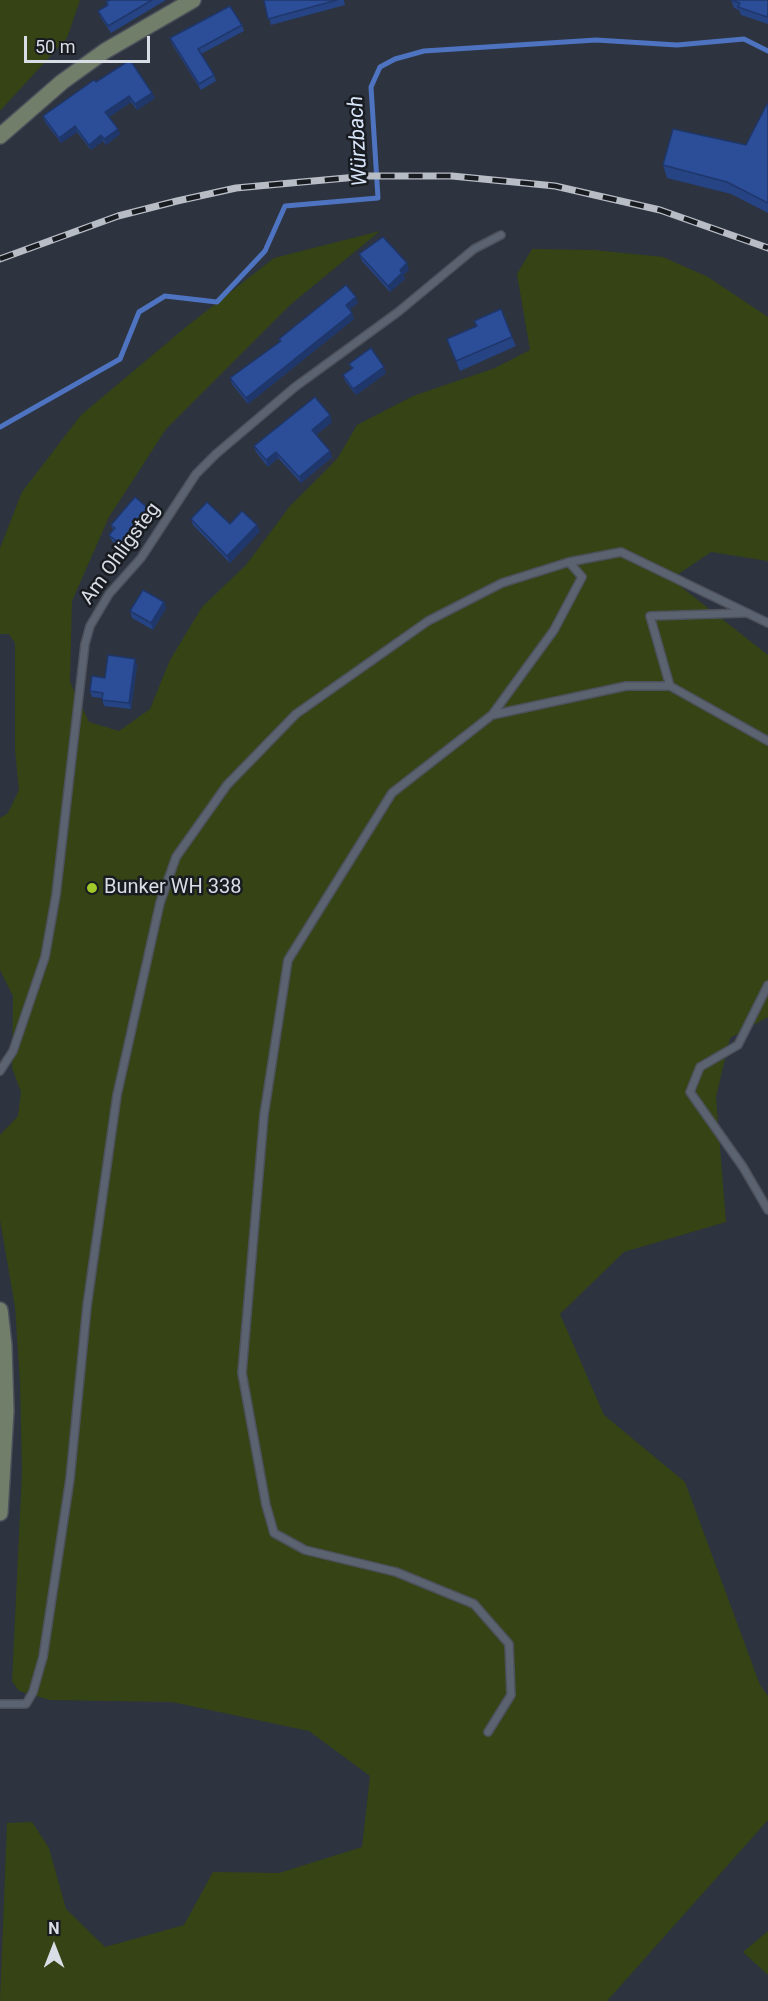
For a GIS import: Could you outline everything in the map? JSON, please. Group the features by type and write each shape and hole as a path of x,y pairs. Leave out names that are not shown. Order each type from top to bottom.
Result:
{"main road":[{"path":"0,136 62,82 105,51 193,0"},
{"path":"0,1310 6,1411 0,1513"}],"lane":[{"name":"Am Ohligsteg","path":"0,1071 17,1042 45,957 56,896 85,644 90,626 109,594 141,558 196,474 216,454 295,387 398,312 474,249 501,235"},
{"path":"0,1704 26,1704 33,1692 43,1657 70,1479 87,1306 117,1095 160,903 176,857 227,785 296,714 428,621 502,583 569,562 621,552 768,623"},
{"path":"488,1732 511,1695 509,1644 474,1604 396,1572 305,1550 274,1533 266,1504 242,1373 264,1114 288,960 392,793 492,715 554,630 582,577 569,562"},
{"path":"670,687 650,616 747,613"},
{"path":"492,715 626,686 670,687 768,741"},
{"path":"768,985 738,1045 700,1067 690,1092 743,1167 768,1210"}],"green space":[{"path":"0,0 80,0 67,38 0,111"},
{"path":"380,231 290,305 166,429 109,517 72,601 70,682 89,722 119,731 150,709 170,660 202,607 246,565 290,506 337,459 357,425 413,396 495,368 530,350 517,274 532,249 594,250 663,257 708,277 768,317 768,561 711,552 671,579 768,655 768,1017 730,1038 716,1097 726,1222 624,1252 560,1314 604,1415 685,1482 760,1685 768,1696 768,1820 607,2001 0,2001 7,1823 32,1822 49,1848 66,1909 105,1947 184,1925 213,1872 279,1873 362,1847 370,1776 309,1731 172,1702 50,1700 19,1691 12,1681 22,1472 15,1307 0,1220 0,1135 18,1116 21,1092 12,1068 13,996 0,970 0,818 8,813 19,790 15,750 15,643 9,634 0,634 0,548 22,492 81,415 186,327 274,258"},
{"path":"768,1931 768,1975 743,1952"}],"building":[{"path":"110,0 152,0 108,26 98,11 108,5 106,2"},
{"path":"264,0 337,0 268,19"},
{"path":"731,0 768,0 767,17 738,7 740,3"},
{"path":"230,6 242,25 198,49 214,75 199,84 170,38"},
{"path":"130,60 152,93 135,104 129,96 105,112 118,129 104,139 101,135 89,145 75,126 59,138 43,116 94,80 96,82"},
{"path":"767,104 768,203 727,182 663,165 673,129 746,145"},
{"path":"383,237 407,263 400,270 402,273 388,286 359,254"},
{"path":"346,285 356,297 346,305 352,313 246,398 230,378 281,341 279,339"},
{"path":"501,309 512,337 456,361 447,339 477,326 474,321"},
{"path":"371,348 384,367 353,389 343,375 353,368 349,364"},
{"path":"315,397 330,415 312,430 330,451 299,477 276,452 266,460 254,446"},
{"path":"135,497 149,509 120,544 109,535 115,528 111,525"},
{"path":"207,502 230,524 242,511 257,525 227,556 191,519"},
{"path":"143,590 164,602 151,623 130,611"},
{"path":"108,655 135,659 129,703 102,700 103,693 90,691 92,676 105,678"}],"waterway":[{"name":"Würzbach","path":"0,427 120,359 139,312 165,296 217,302 265,251 285,206 378,198 371,87 380,67 395,59 424,51 596,40 677,45 744,39 768,51"}],"railway":[{"path":"0,259 118,216 177,201 236,188 368,176 452,176 555,186 660,210 768,248"}],"place":[{"name":"Bunker WH 338","path":"92,888"}]}
